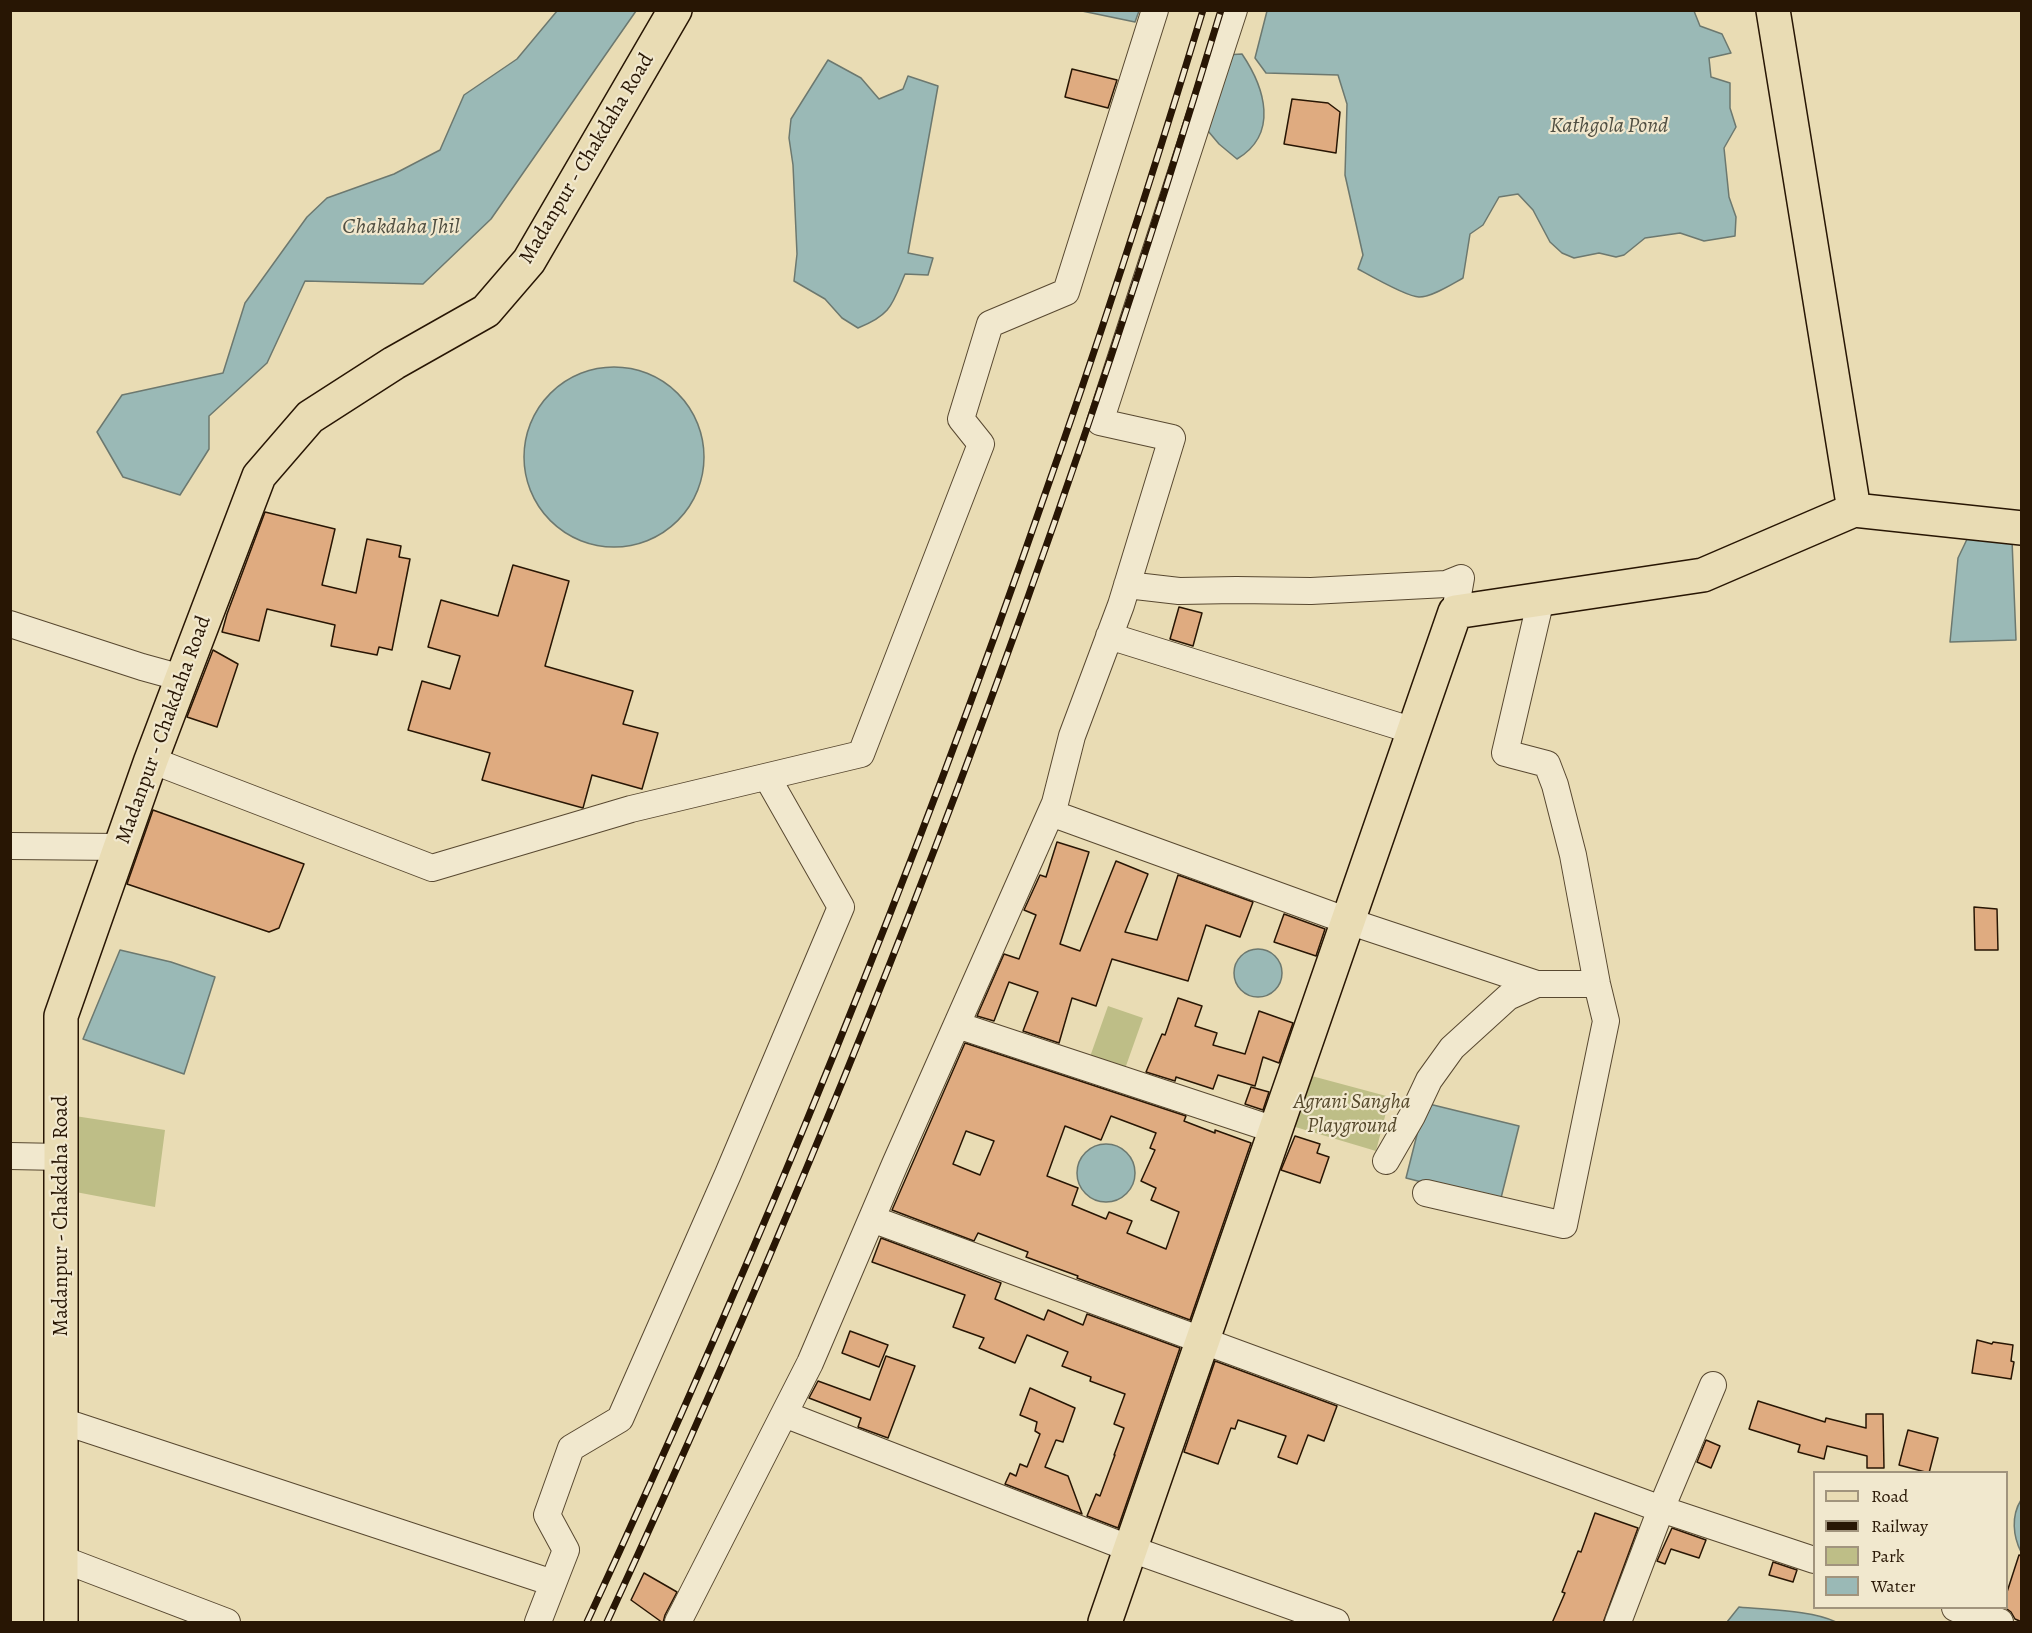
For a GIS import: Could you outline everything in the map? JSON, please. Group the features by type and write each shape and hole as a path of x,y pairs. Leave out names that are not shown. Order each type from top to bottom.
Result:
{"main road":[{"name":"Madanpur - Chakdaha Road","path":"61,1623 61,1016 182,678 259,476 310,417 394,363 486,312 530,261 675,10"},
{"path":"1773,10 1854,510"},
{"path":"1105,1623 1455,612 1703,575 1854,510 2022,528"}],"street":[{"path":"151,760 432,868 631,809 861,754 981,444 961,419 990,324 1066,292 1155,10"},
{"path":"678,1623 810,1363 1051,813 1072,736 1127,585 1172,438 1100,422 1234,10"},
{"path":"1127,585 1179,591 1311,591 1446,584 1461,578 1455,612"},
{"path":"1426,1193 1564,1225 1606,1021 1573,855 1555,785 1547,764 1505,753 1541,599"},
{"path":"10,624 182,678"},
{"path":"1109,636 1414,731"},
{"path":"538,1623 566,1550 547,1515 571,1448 620,1419 728,1174 841,907 767,777"},
{"path":"1051,813 1348,921 1537,984 1597,984"},
{"path":"10,846 121,847"},
{"path":"1386,1161 1412,1116 1429,1080 1452,1048 1508,997 1537,984"},
{"path":"957,1025 1275,1130"},
{"path":"10,1156 61,1157"},
{"path":"872,1219 1661,1509 1813,1559"},
{"path":"1618,1623 1661,1509 1713,1385"},
{"path":"784,1414 1131,1549 1335,1623"},
{"path":"62,1421 553,1583"},
{"path":"62,1559 227,1623"},
{"path":"1958,1609 2000,1623"}],"green space":[{"path":"1108,1006 1143,1018 1121,1080 1086,1068"},
{"name":"Agrani Sangha Playground","path":"1308,1075 1390,1097 1376,1151 1292,1126"},
{"path":"75,1116 165,1130 155,1207 65,1190"}],"water":[{"name":"Chakdaha Jhil","path":"557,11 636,11 491,219 423,284 305,281 267,363 209,416 209,449 180,495 123,477 97,432 122,395 223,373 245,303 307,217 327,198 394,174 440,150 464,95 517,59"},
{"path":"1082,11 1139,11 1135,22"},
{"name":"Kathgola Pond","path":"1267,11 1694,11 1700,26 1722,34 1731,53 1709,58 1711,77 1730,83 1730,108 1736,127 1724,148 1729,197 1736,217 1735,236 1704,241 1680,233 1645,238 1624,255 1616,257 1599,253 1574,258 1562,253 1550,242 1533,210 1518,194 1499,197 1483,225 1470,234 1463,278 1442,290 1419,297 1397,290 1358,269 1363,255 1345,175 1347,104 1338,75 1266,73 1255,58"},
{"path":"1242,54 1257,81 1264,110 1259,137 1250,149 1237,159 1219,144 1203,125 1225,55"},
{"path":"828,60 861,78 879,99 903,89 908,76 938,86 908,253 933,258 928,275 905,274 889,308 877,318 858,328 842,318 825,299 794,281 797,254 793,165 789,138 791,119"},
{"path":"614,367 648,374 677,394 697,423 704,457 697,491 677,520 648,540 614,547 580,540 551,520 531,491 524,457 531,423 551,394 580,374"},
{"path":"1970,533 2012,540 2016,640 1950,642 1958,558"},
{"path":"1253,949 1263,949 1275,956 1282,968 1282,978 1275,990 1263,997 1253,997 1238,986 1234,978 1234,968 1245,953"},
{"path":"120,950 171,962 215,977 184,1074 83,1039"},
{"path":"1425,1103 1519,1126 1500,1202 1406,1178"},
{"path":"1106,1144 1117,1146 1130,1157 1135,1173 1133,1184 1122,1197 1106,1202 1095,1200 1082,1189 1077,1173 1079,1162 1090,1149"},
{"path":"2021,1500 2021,1552 2016,1539 2014,1519"},
{"path":"1739,1607 1815,1615 1836,1622 1727,1622"}],"building":[{"path":"1072,69 1117,80 1108,108 1065,97"},
{"path":"1292,99 1328,103 1340,112 1336,153 1284,144"},
{"path":"265,512 335,529 322,585 356,593 367,539 401,546 399,557 410,559 392,650 379,647 377,655 331,646 335,625 267,609 259,641 222,632"},
{"path":"513,565 569,581 545,666 633,691 623,724 658,733 642,789 592,775 583,808 482,780 490,753 408,730 422,681 450,689 460,656 428,647 441,600 498,616"},
{"path":"1179,607 1202,613 1193,646 1170,639"},
{"path":"213,650 238,664 217,727 187,717"},
{"path":"153,810 304,864 279,928 269,932 127,884"},
{"path":"1057,842 1089,852 1060,944 1080,951 1116,861 1148,874 1125,932 1157,940 1178,875 1253,902 1240,937 1206,925 1188,981 1112,959 1096,1006 1072,998 1059,1043 1023,1031 1038,992 1009,982 994,1021 977,1016 1004,954 1019,959 1036,915 1024,910 1040,875 1046,877"},
{"path":"1974,907 1997,909 1998,950 1975,950"},
{"path":"1284,914 1325,929 1316,956 1274,942"},
{"path":"1178,998 1202,1006 1195,1026 1217,1033 1213,1045 1245,1054 1259,1011 1293,1023 1279,1063 1263,1057 1255,1086 1218,1075 1213,1089 1176,1077 1175,1081 1146,1072 1162,1034 1165,1035"},
{"path":"965,1043 1186,1116 1184,1121 1251,1143 1190,1320 1077,1278 1078,1276 1026,1257 1028,1252 978,1233 974,1241 892,1210","holes":["1111,1116 1156,1133 1150,1148 1155,1150 1141,1181 1156,1188 1151,1200 1179,1212 1166,1249 1127,1233 1132,1221 1109,1212 1106,1219 1072,1205 1078,1188 1047,1176 1065,1126 1101,1140","966,1131 994,1141 980,1175 953,1164"]},
{"path":"1251,1087 1269,1092 1263,1110 1245,1104"},
{"path":"1295,1136 1320,1144 1317,1153 1329,1157 1320,1183 1281,1170"},
{"path":"881,1238 1001,1283 995,1299 1044,1320 1048,1310 1083,1325 1087,1314 1180,1348 1118,1528 1087,1516 1096,1494 1100,1496 1124,1428 1114,1424 1125,1394 1090,1381 1091,1377 1062,1366 1068,1352 1027,1335 1015,1363 979,1348 984,1338 953,1327 965,1295 872,1262"},
{"path":"850,1331 888,1345 879,1367 842,1353"},
{"path":"1977,1340 1992,1344 1993,1342 2013,1345 2011,1361 2014,1362 2011,1379 1972,1373"},
{"path":"886,1356 915,1366 888,1438 858,1427 861,1418 809,1398 818,1381 870,1400"},
{"path":"1215,1361 1337,1406 1324,1441 1308,1435 1297,1464 1278,1457 1286,1436 1238,1420 1235,1429 1231,1428 1218,1464 1184,1452"},
{"path":"1030,1388 1075,1408 1063,1442 1056,1440 1045,1467 1068,1476 1082,1514 1005,1484 1010,1473 1016,1476 1020,1464 1027,1467 1040,1434 1035,1431 1037,1422 1020,1415"},
{"path":"1758,1401 1825,1422 1826,1418 1866,1428 1866,1414 1883,1414 1884,1468 1867,1468 1867,1456 1827,1446 1824,1459 1798,1452 1800,1445 1749,1429"},
{"path":"1908,1430 1938,1438 1930,1471 1899,1465"},
{"path":"1706,1440 1720,1446 1711,1468 1697,1462"},
{"path":"1595,1513 1638,1528 1603,1623 1552,1623 1565,1593 1562,1592 1578,1551 1581,1552"},
{"path":"1672,1528 1706,1540 1699,1558 1671,1549 1665,1564 1657,1561"},
{"path":"2019,1555 2022,1556 2022,1622 2015,1619 2007,1609 2008,1589"},
{"path":"1773,1562 1797,1570 1793,1582 1769,1575"},
{"path":"644,1573 677,1592 663,1623 631,1600"}],"railway":[{"path":"587,1622 771,1206 886,924 940,783 1086,376 1203,10"},
{"path":"607,1622 763,1271 909,916 1029,594 1087,428 1221,10"}]}
